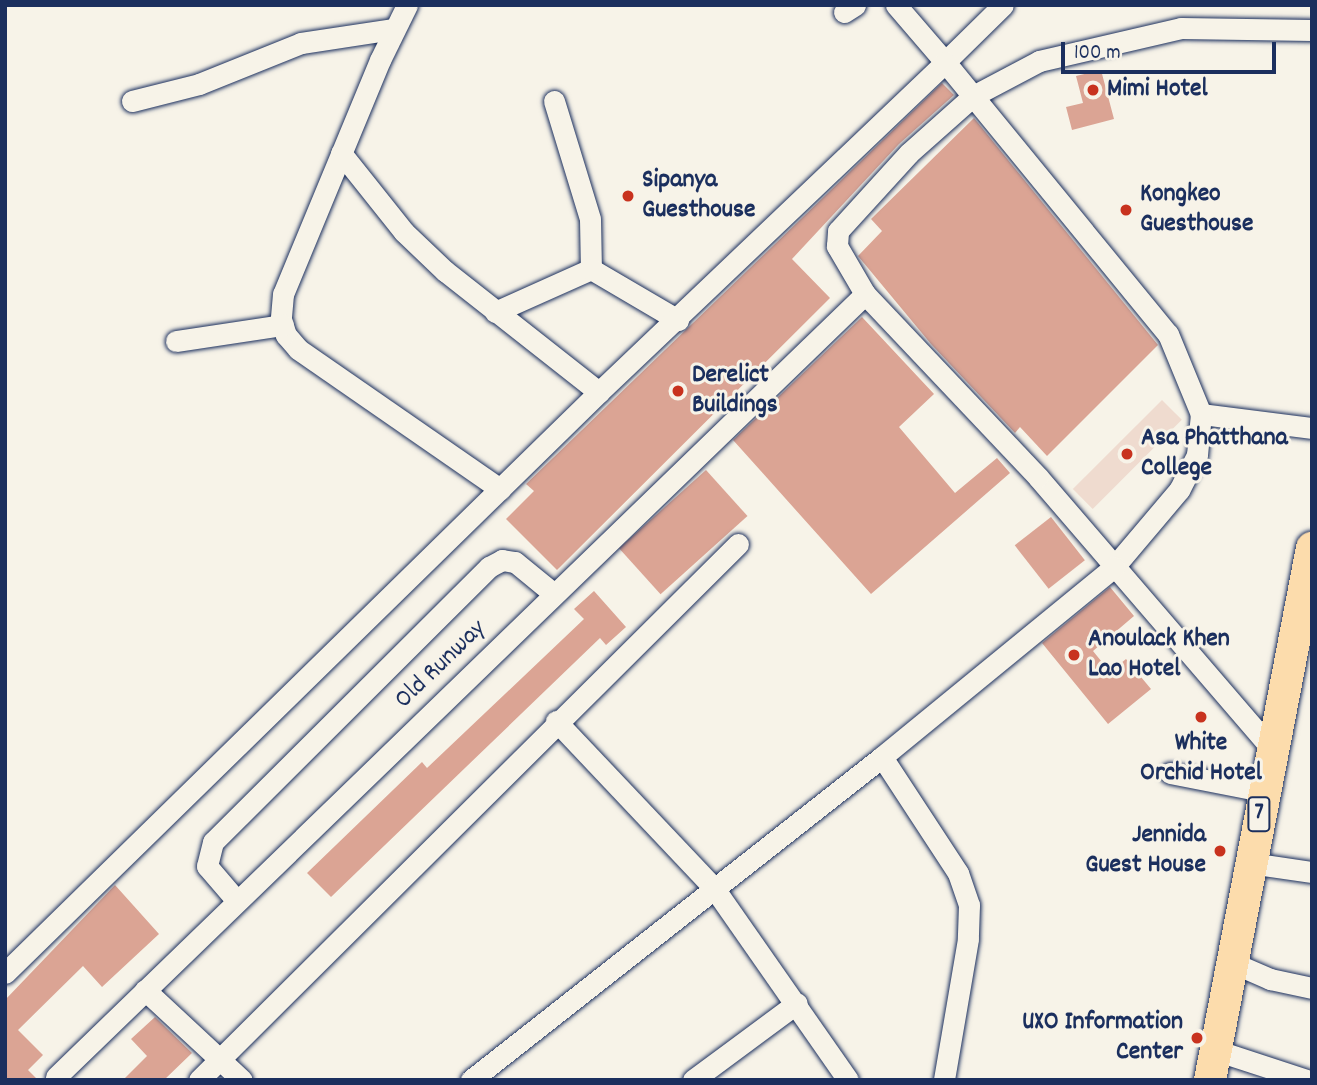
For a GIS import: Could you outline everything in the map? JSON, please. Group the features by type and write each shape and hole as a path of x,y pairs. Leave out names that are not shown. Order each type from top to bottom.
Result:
{"highway":[{"name":"7","path":"1212,1065 1271,748 1312,548"}],"street":[{"path":"407,5 394,29 283,294 283,325 298,349 500,489"},
{"path":"471,1080 882,757 1114,567 1178,490 1197,455 1201,414 1168,334 896,5"},
{"path":"5,974 600,391 678,320 1003,5"},
{"path":"1271,748 1038,477 864,294 837,246 838,231 909,153 973,96 1039,61 1181,28 1312,30"},
{"path":"132,102 199,84 301,43 394,29"},
{"path":"554,101 590,219 591,269"},
{"path":"341,153 404,232 495,312 600,391"},
{"path":"591,269 678,320"},
{"path":"495,312 591,269"},
{"name":"Old Runway","path":"56,1077 864,294"},
{"path":"176,341 283,325"},
{"path":"1201,414 1312,428"},
{"path":"199,1080 556,721 738,544"},
{"path":"237,901 208,866 212,842 489,567 502,560 516,562 554,594"},
{"path":"556,721 713,888 797,1003 848,1080"},
{"path":"882,757 958,873 969,905 968,939 944,1080"},
{"path":"1170,773 1263,791"},
{"path":"1250,863 1312,872"},
{"path":"1231,962 1270,979 1312,988"},
{"path":"145,990 242,1080"},
{"path":"693,1080 797,1003"},
{"path":"1212,1065 1307,1080"}],"shaded area":[{"name":"Asa Phatthana College","path":"1162,400 1182,420 1093,509 1073,489"}],"building":[{"name":"Mimi Hotel","path":"1101,70 1114,119 1072,130 1066,107 1083,103 1076,76"},
{"name":"Derelict Buildings","path":"942,83 954,95 899,144 792,259 830,298 557,570 506,519 534,491 526,484"},
{"path":"974,118 1158,345 1047,456 1020,427 1015,433 931,344 858,256 882,231 871,219"},
{"path":"862,317 934,394 899,427 955,493 997,458 1010,473 871,594 733,440"},
{"path":"706,470 747,516 661,594 619,548"},
{"path":"1051,517 1085,560 1049,589 1015,545"},
{"name":"Anoulack Khen Lao Hotel","path":"1110,587 1134,616 1093,651 1110,672 1126,659 1151,689 1108,724 1042,643"},
{"path":"594,591 626,627 606,645 600,638 331,897 307,873 422,762 427,768 584,619 574,609"},
{"path":"115,885 159,934 102,987 83,966 18,1030 43,1055 28,1070 38,1080 5,1080 5,1000"},
{"path":"155,1017 192,1053 164,1080 123,1080 147,1056 131,1039"}],"place":[{"name":"Mimi Hotel","path":"1093,90"},
{"name":"Sipanya Guesthouse","path":"628,196"},
{"name":"Kongkeo Guesthouse","path":"1126,210"},
{"name":"Derelict Buildings","path":"678,391"},
{"name":"Asa Phatthana College","path":"1127,454"},
{"name":"Anoulack Khen Lao Hotel","path":"1074,655"},
{"name":"White Orchid Hotel","path":"1201,717"},
{"name":"Jennida Guest House","path":"1220,851"},
{"name":"UXO Information Center","path":"1197,1038"}]}
